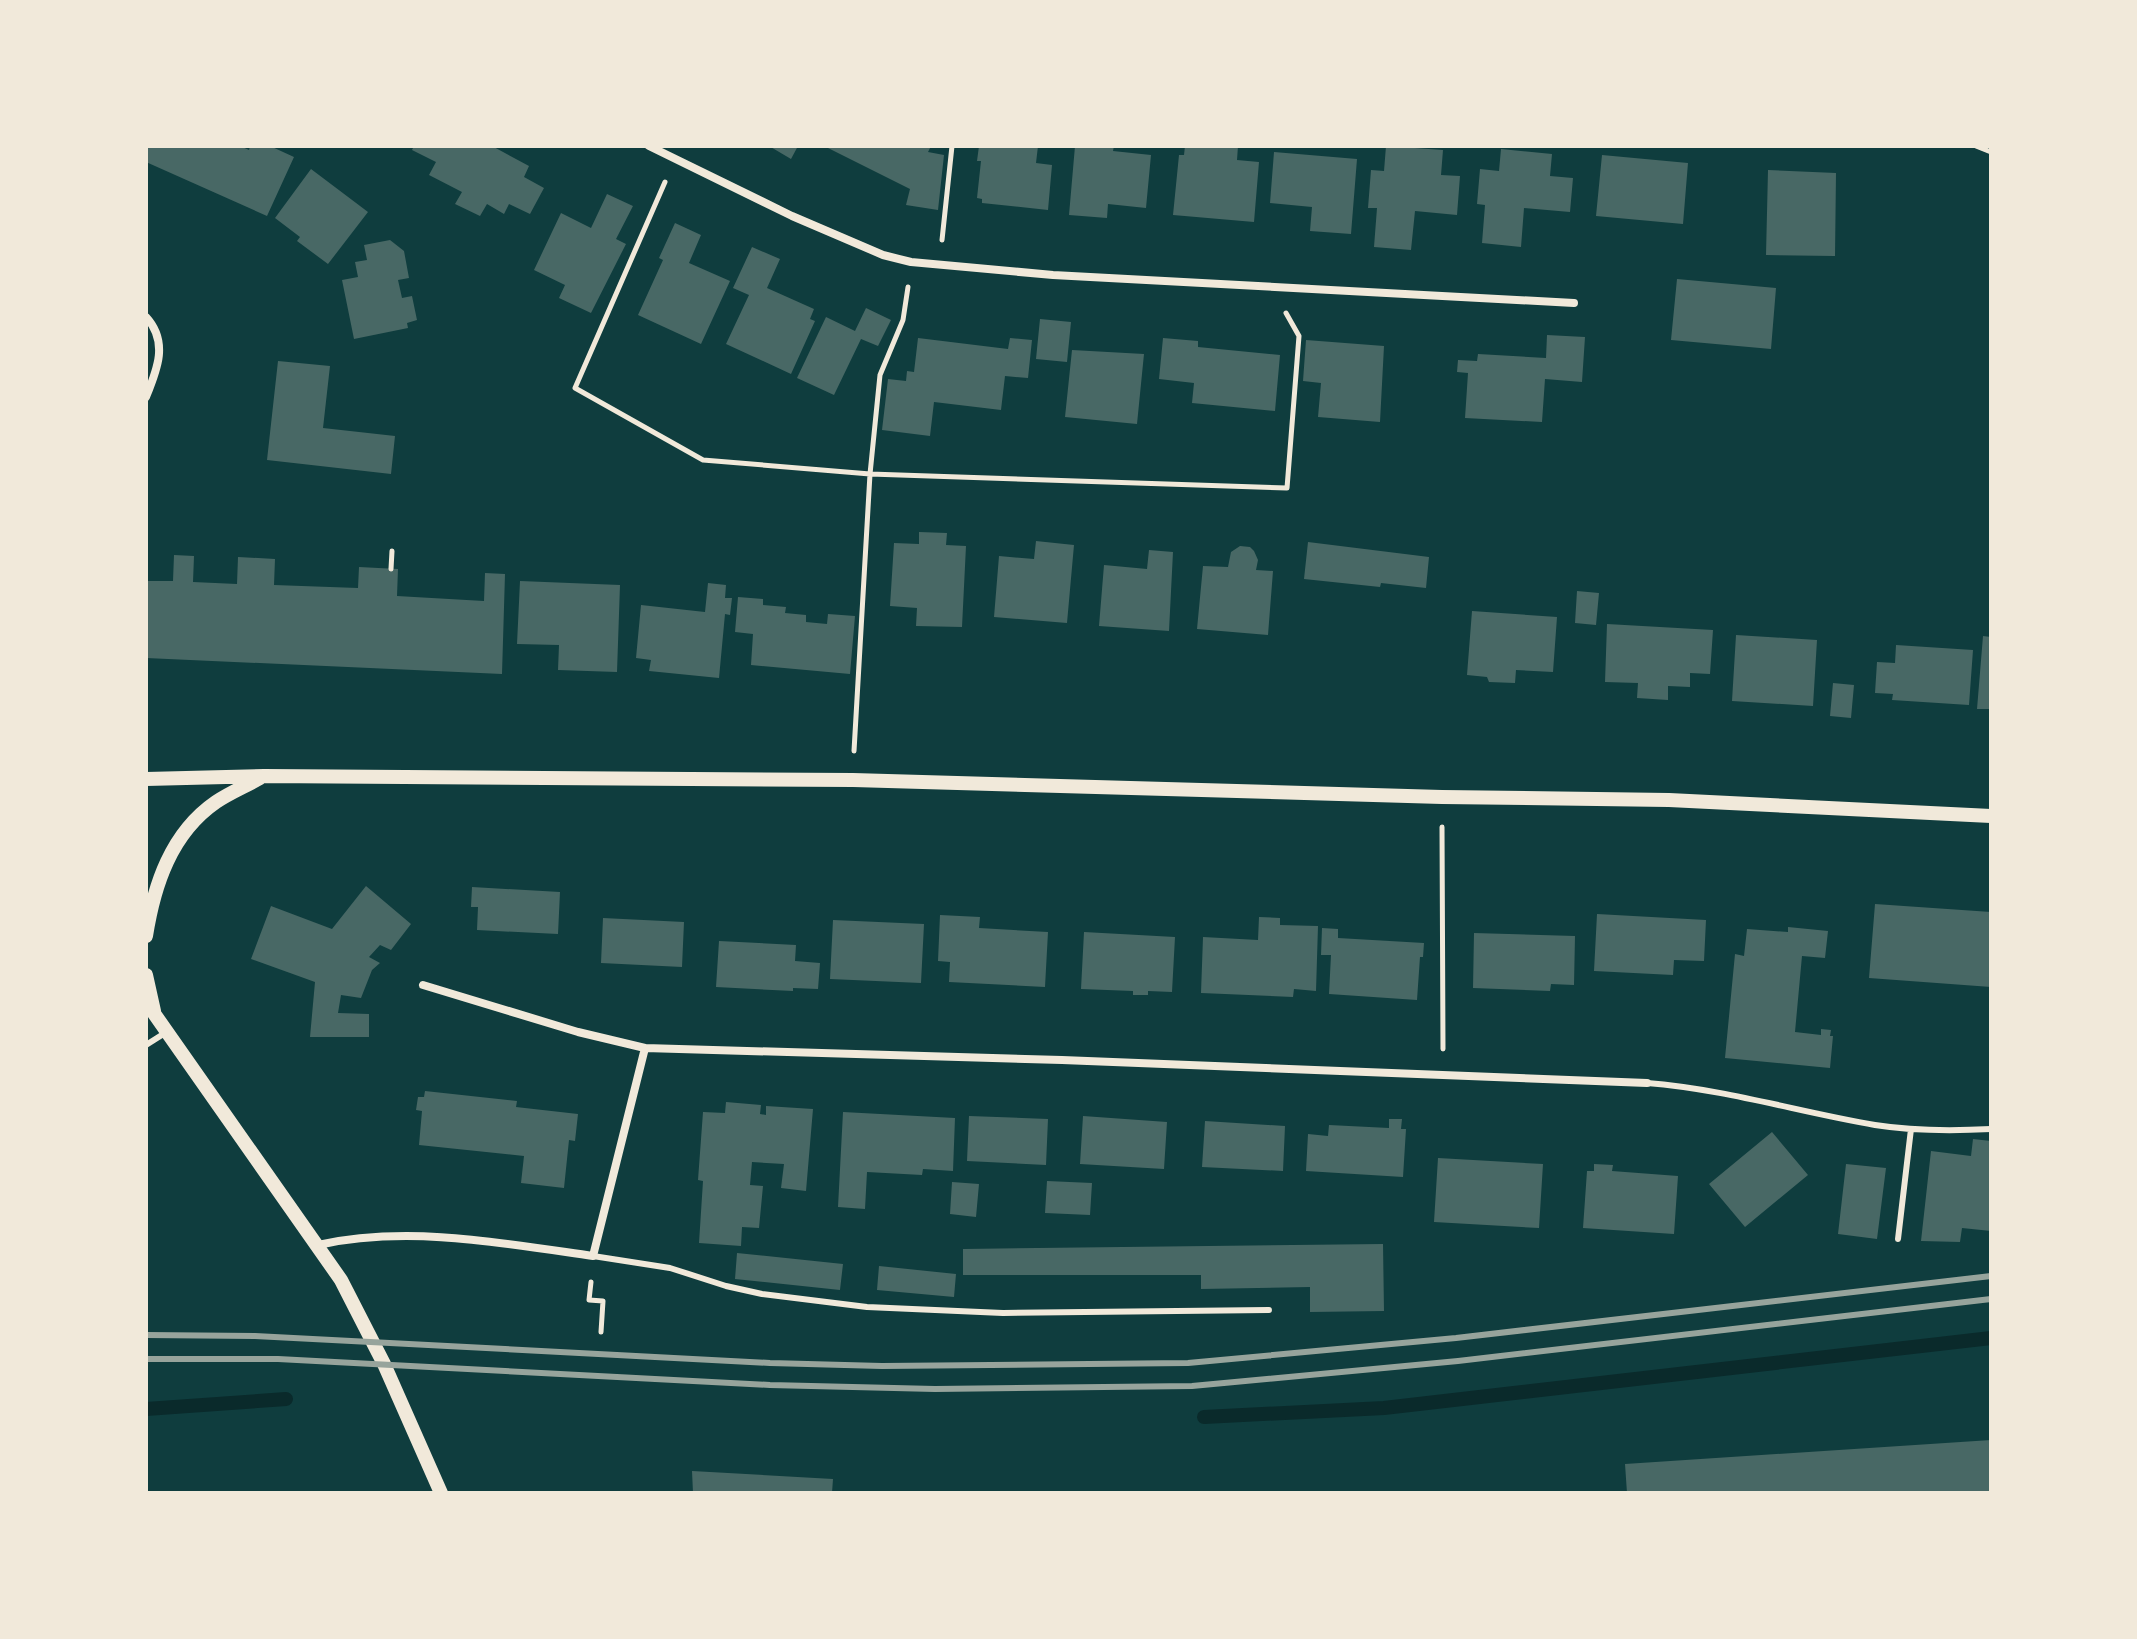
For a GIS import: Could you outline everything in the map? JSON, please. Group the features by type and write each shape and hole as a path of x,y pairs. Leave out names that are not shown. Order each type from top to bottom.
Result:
{"street":[{"path":"649,146 853,243 911,262 1068,276 1574,303"},
{"path":"146,317 154,325 159,339 158,368 146,397"},
{"path":"146,936 150,910 161,876 181,834 216,802 264,776"},
{"path":"146,779 264,776 853,780 1442,797 1669,800 1991,816"},
{"path":"146,975 155,1015"},
{"path":"423,985 578,1032 645,1048 1647,1083"},
{"path":"146,1002 341,1280 423,1448 441,1493"},
{"path":"318,1245 355,1236 405,1237 516,1245 593,1256 645,1048"}],"lane":[{"path":"146,1045 168,1031"},
{"path":"1647,1083 1686,1086 1878,1125 1955,1131 1991,1129"},
{"path":"1898,1239 1911,1129"},
{"path":"593,1256 670,1268 762,1294 879,1308 1112,1314 1269,1310"}],"path":[{"path":"939,265 952,146"},
{"path":"1976,146 1991,152"},
{"path":"675,159 575,388 703,460 870,474 1287,488 1299,336 1271,286"},
{"path":"853,780 870,474 880,375 903,320 911,262"},
{"path":"391,569 392,551"},
{"path":"1442,797 1443,1074"},
{"path":"601,1332 603,1301"}],"building":[{"path":"146,146 240,146 249,150 250,146 270,146 294,157 267,216 146,162"},
{"path":"414,146 492,146 529,166 524,177 544,188 530,214 509,204 504,214 487,204 480,216 455,204 462,192 429,175 436,162 412,150"},
{"path":"769,146 798,146 791,159"},
{"path":"931,146 928,152 944,155 938,210 906,205 910,189 828,148"},
{"path":"979,146 1038,146 1036,163 1052,165 1048,210 982,203 982,199 977,198 981,161 977,161"},
{"path":"1075,146 1114,146 1113,151 1151,155 1146,208 1108,204 1107,218 1069,215"},
{"path":"1185,146 1238,146 1237,160 1259,162 1254,222 1173,215 1179,155 1184,155"},
{"path":"1386,146 1443,150 1441,175 1460,176 1457,215 1415,211 1411,250 1374,247 1377,208 1368,208 1371,170 1384,171"},
{"path":"1501,149 1552,154 1550,176 1573,178 1570,212 1524,208 1521,247 1482,243 1485,205 1477,204 1480,169 1499,171"},
{"path":"1274,152 1357,159 1351,234 1310,231 1312,207 1270,203"},
{"path":"1602,155 1688,163 1683,224 1596,216"},
{"path":"311,169 368,212 328,264 297,241 300,237 275,218"},
{"path":"1768,170 1836,173 1835,256 1766,255"},
{"path":"607,194 633,206 616,239 626,244 591,313 559,298 565,285 534,270 561,213 591,228"},
{"path":"675,223 701,235 689,263 730,281 701,344 638,315 663,260 659,258"},
{"path":"390,240 404,251 409,278 398,280 402,298 412,296 417,320 407,323 408,328 354,339 342,280 358,277 355,262 367,260 364,245"},
{"path":"752,247 780,259 767,288 814,309 810,319 815,321 791,374 726,344 749,295 733,288"},
{"path":"1677,279 1776,288 1771,349 1671,340"},
{"path":"866,308 891,320 878,346 861,339 834,395 797,378 826,317 855,331"},
{"path":"1040,319 1071,322 1067,362 1036,359"},
{"path":"1547,335 1585,337 1582,382 1545,379 1542,422 1465,418 1468,373 1457,372 1458,360 1477,361 1478,354 1546,358"},
{"path":"918,338 1008,349 1010,338 1032,340 1028,378 1005,376 1001,410 934,402 930,436 882,430 888,379 906,381 907,371 914,372"},
{"path":"1163,338 1198,341 1198,347 1280,355 1275,411 1192,403 1194,383 1159,379"},
{"path":"1306,340 1384,346 1380,422 1318,417 1321,383 1303,381"},
{"path":"1072,350 1144,354 1137,424 1065,417"},
{"path":"278,361 330,366 323,428 395,436 391,474 267,460"},
{"path":"919,532 947,533 946,545 966,546 962,627 916,626 917,608 890,606 894,543 919,544"},
{"path":"1036,541 1074,545 1067,623 994,617 999,556 1034,559"},
{"path":"1308,542 1429,557 1426,588 1304,579"},
{"path":"1240,546 1250,547 1254,551 1258,560 1256,570 1273,571 1268,635 1197,629 1203,566 1228,567 1231,552"},
{"path":"1149,550 1173,552 1169,631 1099,626 1104,565 1147,569"},
{"path":"174,555 194,556 193,582 237,584 238,557 275,559 274,585 358,588 359,567 398,569 397,596 484,601 485,573 505,574 502,674 146,658 146,581 173,581"},
{"path":"520,581 620,585 617,672 558,670 559,645 517,644"},
{"path":"708,583 726,585 725,598 732,598 730,615 725,614 719,678 649,671 651,660 636,658 641,605 705,612"},
{"path":"1577,591 1599,593 1596,625 1575,623"},
{"path":"738,597 763,599 763,605 786,607 785,613 806,615 806,622 827,624 828,614 855,616 850,674 751,665 753,634 735,632"},
{"path":"1472,611 1557,617 1553,672 1516,670 1515,683 1489,682 1487,677 1467,675"},
{"path":"1607,624 1713,630 1710,674 1690,673 1690,687 1668,686 1668,700 1637,698 1638,683 1605,682"},
{"path":"1736,635 1817,640 1813,706 1732,701"},
{"path":"1983,636 1991,637 1991,709 1977,709"},
{"path":"1896,645 1973,650 1969,705 1892,700 1893,694 1875,693 1877,662 1895,663"},
{"path":"1833,683 1854,685 1851,718 1830,716"},
{"path":"366,886 411,924 391,950 380,945 369,957 380,963 372,970 361,998 341,995 338,1013 369,1014 369,1037 310,1037 315,982 251,959 271,906 332,929"},
{"path":"472,887 560,892 558,934 477,930 478,907 471,907"},
{"path":"1875,904 1991,912 1991,987 1869,978"},
{"path":"1597,914 1706,920 1704,961 1674,960 1673,975 1594,971"},
{"path":"940,915 980,917 979,928 1048,932 1045,987 949,982 950,962 938,961"},
{"path":"1259,917 1280,918 1280,925 1318,926 1316,991 1294,989 1293,997 1201,993 1203,937 1258,940"},
{"path":"603,918 684,922 682,967 601,963"},
{"path":"833,920 924,924 921,983 830,979"},
{"path":"1788,927 1828,931 1825,958 1802,956 1795,1032 1821,1035 1821,1029 1831,1030 1830,1068 1725,1058 1735,954 1744,956 1747,929 1788,932"},
{"path":"1322,928 1338,929 1338,938 1424,943 1417,1000 1329,994 1331,955 1321,955"},
{"path":"1084,932 1175,937 1172,992 1148,991 1148,995 1133,995 1133,991 1081,989"},
{"path":"1474,933 1575,936 1574,985 1551,984 1550,991 1473,988"},
{"path":"719,941 796,945 795,961 820,963 818,989 793,988 793,991 716,987"},
{"path":"425,1091 517,1101 516,1107 578,1114 575,1141 569,1140 564,1188 521,1183 524,1156 419,1145 422,1111 416,1110 418,1097 424,1097"},
{"path":"726,1102 761,1105 760,1114 766,1115 766,1106 813,1109 806,1191 781,1188 784,1164 752,1162 750,1185 763,1186 759,1228 742,1227 741,1246 699,1243 703,1181 698,1180 703,1112 725,1113"},
{"path":"843,1112 955,1118 953,1171 923,1169 922,1175 867,1172 865,1209 838,1207"},
{"path":"969,1116 1048,1119 1046,1165 967,1161"},
{"path":"1083,1116 1167,1122 1164,1169 1080,1164"},
{"path":"1389,1119 1402,1119 1401,1129 1406,1129 1403,1177 1306,1171 1308,1134 1328,1136 1329,1125 1389,1128"},
{"path":"1205,1121 1285,1126 1283,1171 1202,1167"},
{"path":"1772,1132 1808,1175 1745,1227 1709,1184"},
{"path":"1973,1139 1991,1141 1991,1231 1962,1228 1960,1242 1921,1241 1931,1151 1971,1156"},
{"path":"1438,1158 1543,1164 1539,1228 1434,1222"},
{"path":"1594,1164 1613,1165 1612,1171 1678,1176 1674,1234 1583,1228 1587,1171 1594,1171"},
{"path":"1846,1164 1886,1168 1877,1239 1838,1234"},
{"path":"1047,1181 1092,1183 1090,1215 1045,1213"},
{"path":"952,1182 979,1184 976,1217 950,1214"},
{"path":"1383,1244 1384,1311 1310,1312 1310,1287 1201,1289 1201,1275 963,1275 963,1249"},
{"path":"737,1253 843,1264 840,1290 735,1279"},
{"path":"879,1266 956,1274 954,1297 877,1290"},
{"path":"1991,1440 1991,1493 1627,1493 1625,1464"},
{"path":"692,1471 833,1479 832,1493 693,1493"}],"waterway":[{"path":"1204,1417 1384,1408 1991,1338"},
{"path":"146,1409 286,1399"}],"railway":[{"path":"146,1335 255,1336 770,1363 882,1366 1188,1363 1456,1338 1991,1276"},
{"path":"146,1359 278,1359 770,1385 935,1389 1192,1386 1458,1361 1991,1299"}]}
